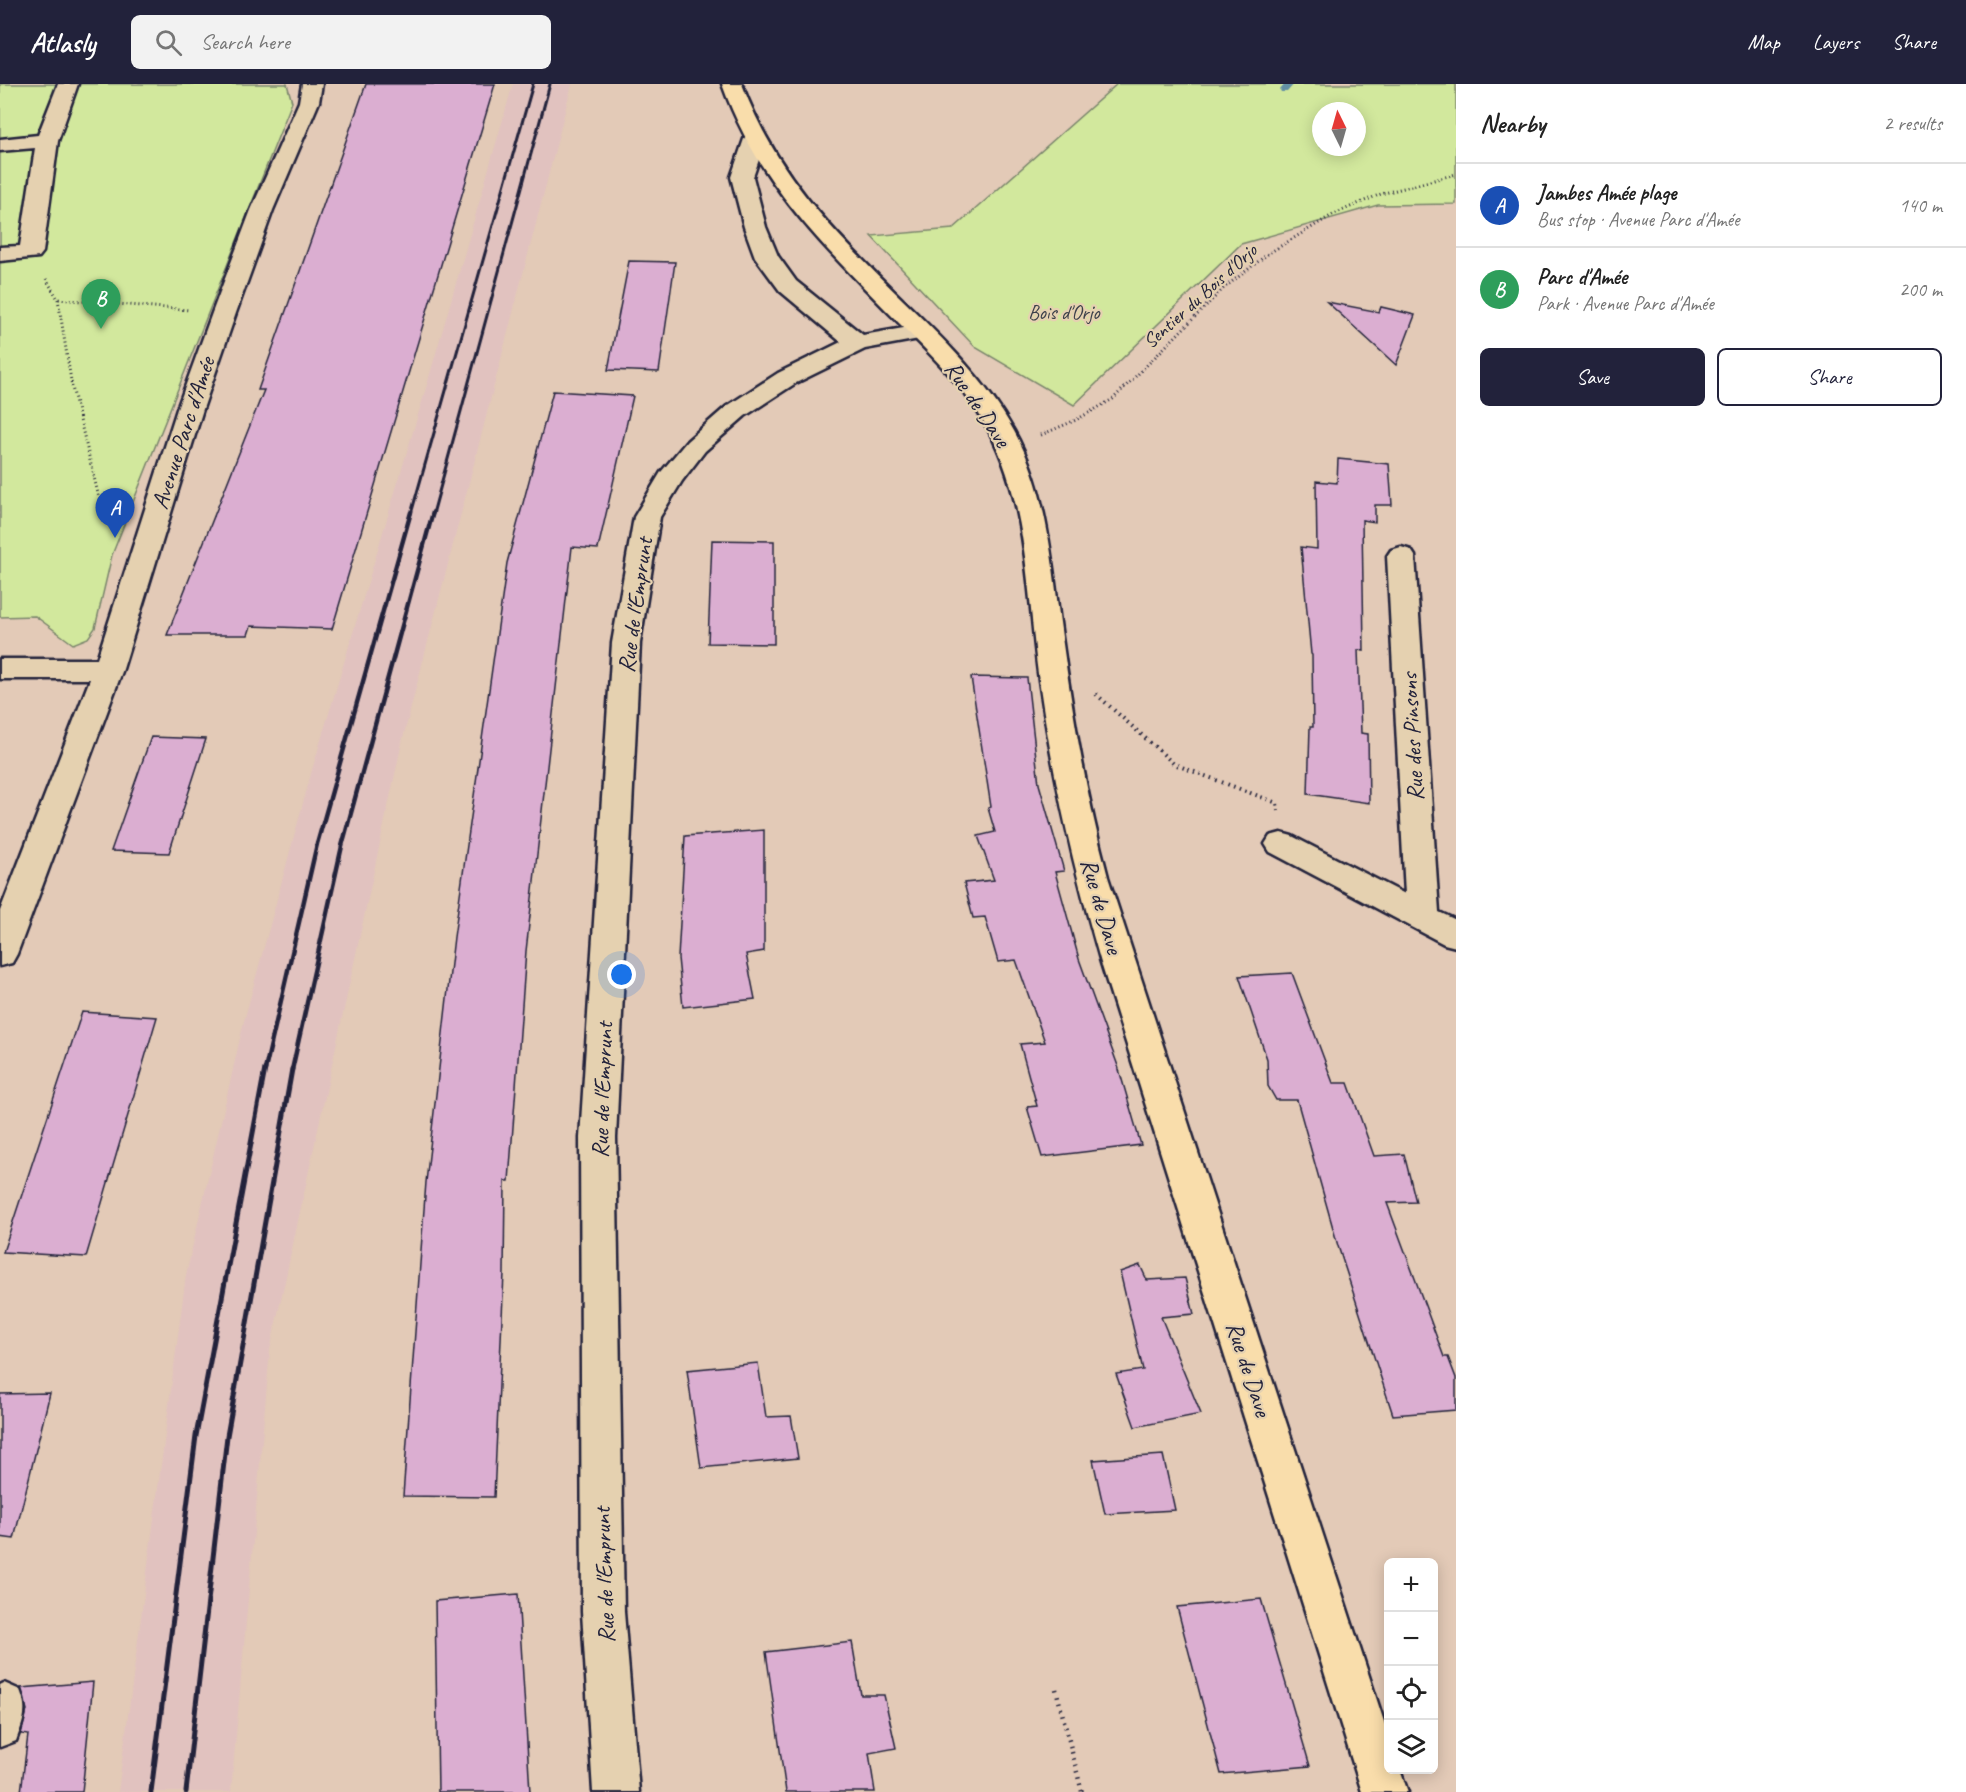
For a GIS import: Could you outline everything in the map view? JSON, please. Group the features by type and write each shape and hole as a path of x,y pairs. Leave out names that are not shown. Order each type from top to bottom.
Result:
{"main road":[{"name":"Rue de Dave","path":"732,84 755,139 784,183 842,252 946,356 985,406 1010,448 1022,482 1032,528 1064,748 1086,851 1118,963 1385,1792"}],"street":[{"path":"0,254 31,252 47,141 68,84"},
{"name":"Avenue Parc d'Amée","path":"0,954 108,669 190,409 224,313 262,210 309,102 312,84"},
{"path":"755,139 742,177 755,227 767,257 788,286 858,343"},
{"path":"0,145 47,141"},
{"name":"Rue de l'Emprunt","path":"616,1792 603,1612 598,1138 626,643 647,517 670,478 696,446 736,411 787,378 858,343 921,332"},
{"name":"Rue des Pinsons","path":"1401,556 1423,917"},
{"path":"0,669 108,669"},
{"path":"1281,844 1456,934"}],"path":[{"name":"Sentier du Bois d'Orjo","path":"1010,448 1076,420 1113,399 1224,288 1269,253 1334,214 1381,194 1456,174"},
{"path":"31,252 58,299 72,387 102,513 146,546"},
{"path":"58,299 224,313"},
{"path":"1049,651 1174,764 1277,803 1281,844"},
{"path":"1056,1689 1082,1792"}],"shaded area":[{"path":"513,84 572,84 402,742 270,1350 231,1792 118,1792 186,1275 244,1021 312,770 426,388"}],"green space":[{"path":"0,84 287,84 292,102 112,555 95,628 88,638 73,644 35,616 0,617"},
{"name":"Bois d'Orjo","path":"1117,84 1456,84 1456,204 1378,205 1241,244 1074,405 975,347 871,236 953,229"}],"building":[{"path":"366,84 495,84 332,629 251,626 248,635 167,635 264,390 258,390"},
{"path":"629,261 675,262 659,372 608,370"},
{"path":"1327,302 1379,312 1381,307 1415,315 1396,365"},
{"path":"553,391 633,396 598,549 572,547 526,951 509,1181 505,1181 504,1273 494,1497 403,1496 426,1182 454,937 507,563"},
{"path":"1338,459 1389,464 1392,505 1375,505 1375,522 1362,520 1364,651 1358,650 1361,733 1368,734 1369,803 1308,794 1310,727 1313,727 1312,655 1301,547 1317,549 1316,481 1337,483"},
{"path":"712,540 774,541 774,644 708,643"},
{"path":"971,677 1027,678 1039,784 1064,871 1055,872 1079,959 1118,1066 1141,1145 1042,1157 1027,1107 1037,1106 1020,1044 1045,1042 1016,960 998,962 985,917 973,918 964,883 994,880 978,836 995,832 988,808 991,807"},
{"path":"151,737 206,739 169,853 111,851"},
{"path":"764,830 764,951 746,954 755,999 683,1007 678,958 685,836"},
{"path":"1292,973 1333,1083 1348,1083 1374,1156 1404,1154 1416,1202 1387,1203 1444,1357 1448,1357 1456,1378 1456,1410 1393,1415 1338,1246 1297,1100 1276,1100 1268,1086 1267,1059 1239,976"},
{"path":"82,1012 157,1017 86,1257 3,1252"},
{"path":"1140,1265 1147,1280 1185,1278 1194,1314 1161,1317 1201,1414 1135,1427 1116,1374 1143,1370 1120,1272"},
{"path":"758,1363 766,1417 791,1416 798,1458 701,1468 687,1370"},
{"path":"50,1393 14,1539 0,1537 0,1394"},
{"path":"1163,1455 1175,1510 1105,1514 1093,1460"},
{"path":"518,1594 530,1792 438,1792 435,1601"},
{"path":"1261,1599 1310,1766 1221,1774 1177,1607"},
{"path":"852,1642 861,1695 884,1695 896,1748 869,1753 875,1792 786,1792 766,1652"},
{"path":"93,1682 82,1792 21,1792 28,1735 21,1734 27,1710 21,1688"}],"waterway":[{"path":"1284,90 1290,84"}],"railway":[{"path":"411,514 533,84"},
{"path":"433,514 550,84"},
{"path":"265,1070 317,844 411,512"},
{"path":"292,1070 342,846 433,512"},
{"path":"151,1792 196,1436 265,1069"},
{"path":"186,1792 227,1436 292,1069"}],"place":[{"name":"Parc d'Amée","path":"101,329"},
{"name":"Jambes Amée plage","path":"115,538"}]}
